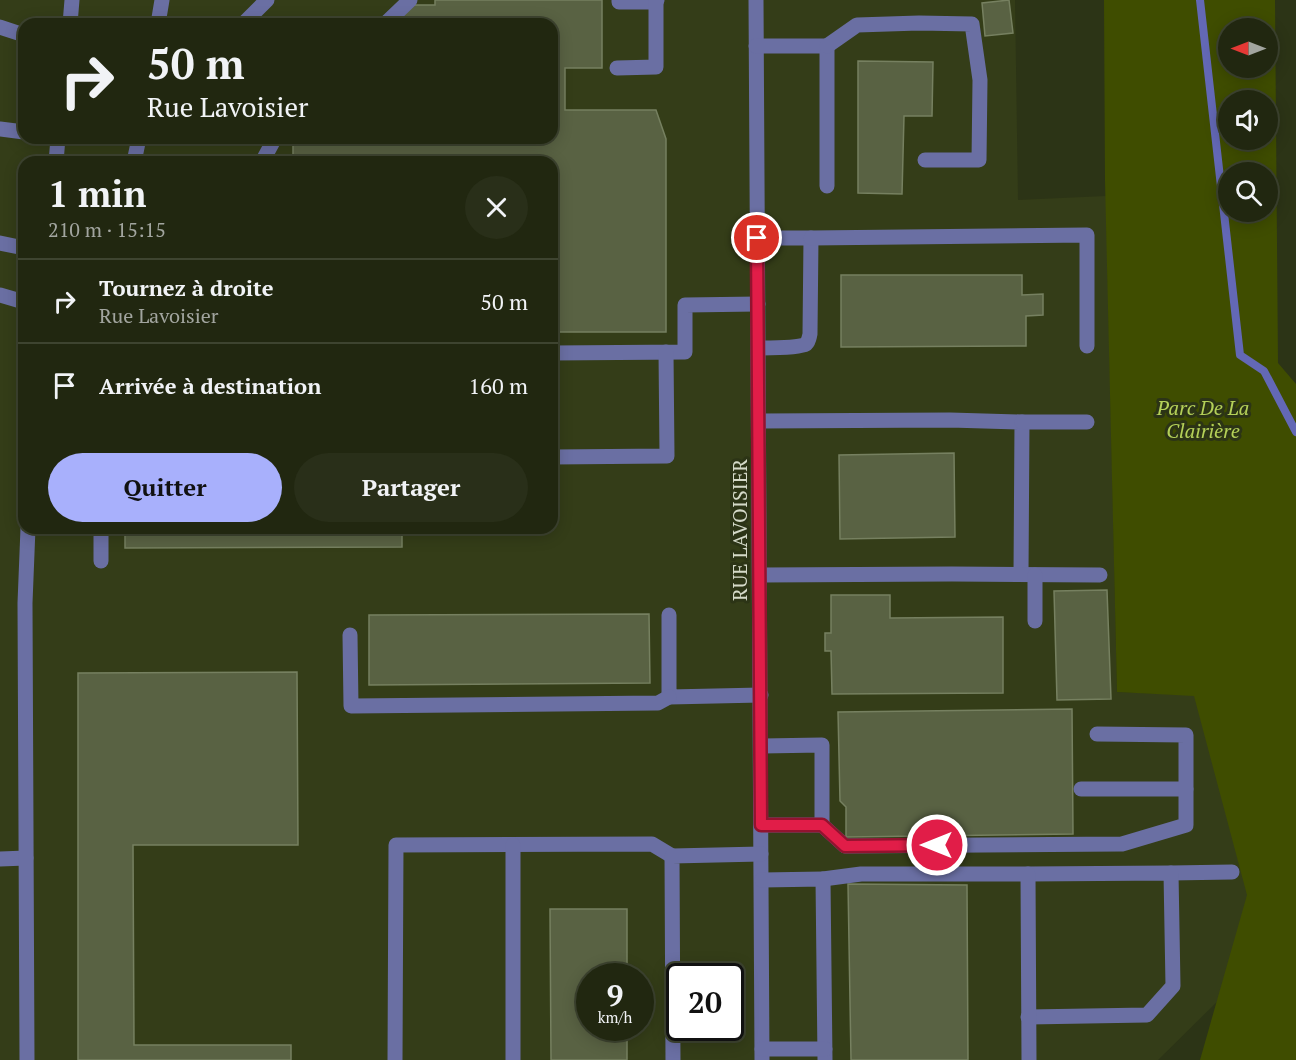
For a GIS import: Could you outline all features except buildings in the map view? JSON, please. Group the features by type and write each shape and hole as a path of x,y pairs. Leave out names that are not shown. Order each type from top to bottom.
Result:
{"street":[{"path":"70,18 72,0"},
{"path":"159,18 162,0"},
{"path":"249,18 267,0"},
{"path":"391,18 410,0"},
{"path":"617,68 656,67 657,1 618,2 618,0"},
{"name":"RUE LAVOISIER","path":"756,0 762,1054"},
{"path":"756,46 827,46 856,25 972,24 980,80 979,160 925,160"},
{"path":"0,27 18,33"},
{"path":"827,46 827,186"},
{"path":"0,129 18,131"},
{"path":"757,238 1087,235 1087,346"},
{"path":"759,348 798,346 806,344 809,340 811,238"},
{"path":"0,243 18,247"},
{"path":"0,296 18,300"},
{"path":"558,353 685,352 685,304 758,304"},
{"path":"558,457 667,456 666,352"},
{"path":"759,421 1087,422"},
{"path":"1022,422 1028,574 1035,621"},
{"path":"27,1060 28,534"},
{"path":"101,534 101,561"},
{"path":"760,575 1100,575"},
{"path":"669,615 669,697"},
{"path":"350,635 351,706 658,703 669,697 761,695"},
{"path":"761,825 822,825 845,846 1122,844 1186,825 1186,735 1097,734"},
{"path":"761,746 822,746 822,825"},
{"path":"1081,789 1186,789"},
{"path":"395,1060 396,845 652,844 672,856 761,854"},
{"path":"513,845 513,1060"},
{"path":"672,856 673,1060"},
{"path":"0,859 26,858"},
{"path":"762,880 824,879 861,874 1232,872"},
{"path":"1029,1017 1147,1016 1173,986 1171,873"},
{"path":"1028,874 1029,1060"},
{"path":"762,1054 825,1054 824,879"}],"shaded area":[{"path":"0,0 1015,0 1018,200 1106,196 1117,692 1213,696 1267,862 1231,988 1158,1060 0,1060"}],"green space":[{"name":"Parc De La Clairière","path":"1104,0 1275,0 1275,18 1218,18 1218,78 1276,78 1276,90 1218,90 1218,150 1276,150 1276,162 1218,162 1218,222 1277,222 1278,363 1296,384 1296,1060 1200,1060 1247,895 1194,696 1117,692 1105,181"}],"waterway":[{"path":"1200,0 1240,355 1264,371 1296,432"}],"route":[{"path":"757,238 761,825 822,825 845,846 937,845"}]}
